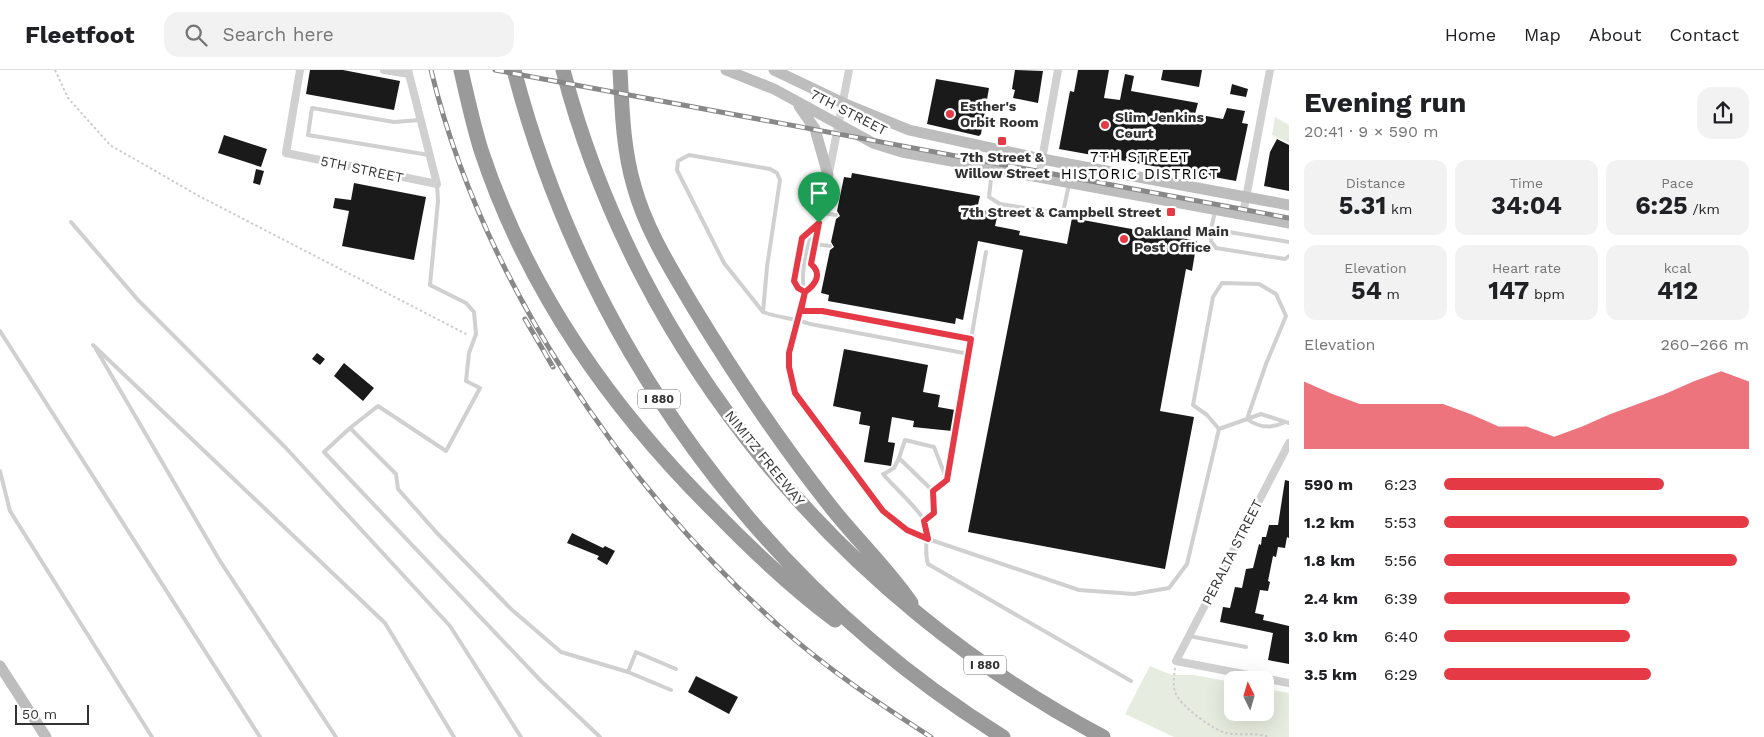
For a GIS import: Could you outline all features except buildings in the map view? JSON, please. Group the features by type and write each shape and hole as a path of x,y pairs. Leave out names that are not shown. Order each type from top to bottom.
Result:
{"highway":[{"path":"461,70 481,148 517,238 571,338 622,411 675,472 768,564 831,617 900,664"},
{"name":"I 880","path":"514,70 534,139 568,227 611,318 655,393 708,470 768,541 829,603 900,664 1003,737"},
{"name":"NIMITZ FREEWAY","path":"563,70 584,140 618,227 653,298 689,360 760,455 806,509 877,581 920,617 1005,680 1102,737"},
{"path":"620,70 625,140 631,176 641,210 660,249 726,359 772,429 845,524 897,583 920,617"}],"main road":[{"name":"7TH STREET","path":"726,70 754,80 793,99 872,143 902,152 1289,223"},
{"name":"7TH STREET","path":"774,70 843,104 909,130 1042,159 1289,205"},
{"path":"793,99 814,129 828,175"},
{"path":"0,666 46,737"}],"street":[{"name":"5TH STREET","path":"300,70 286,153 437,184"},
{"path":"384,70 408,72 437,184"},
{"path":"828,175 849,70"},
{"path":"1039,176 1058,70"},
{"path":"1243,214 1270,70"},
{"name":"PERALTA STREET","path":"1176,661 1289,442"},
{"path":"1176,661 1289,683"}],"lane":[{"path":"420,120 394,122 312,108 308,135 429,155"},
{"path":"763,312 766,267 780,180 777,173 770,169 689,155 680,158 677,170 724,263 763,312 778,318 798,320 810,324 969,354"},
{"path":"992,168 989,197 1000,204 1056,213 1064,208 1069,182"},
{"path":"805,292 812,287 817,276 817,270 811,264 828,175"},
{"path":"437,184 438,201 430,285 466,303 474,312 476,324 473,344 469,352 466,381 480,388 446,452 378,406 324,452 540,681 600,737"},
{"path":"1215,209 1211,241 1216,248 1285,259 1289,256"},
{"path":"821,213 836,215"},
{"path":"71,222 138,300 286,447 450,626 521,737"},
{"path":"805,292 798,288 794,281 802,238 819,223"},
{"path":"1211,229 1289,242"},
{"path":"812,230 802,284 805,292 789,353 789,367 795,393 883,511 907,530 928,539 1078,590 1134,594 1169,588 1187,564 1219,429"},
{"path":"814,244 830,246"},
{"path":"933,491 947,480 986,252"},
{"path":"1219,429 1207,415 1193,405 1213,297 1222,283 1259,284 1276,294 1286,316 1266,364 1247,419"},
{"path":"801,311 822,311 971,339"},
{"path":"0,331 260,737"},
{"path":"336,737 220,561 93,345 384,623 454,737"},
{"path":"1219,429 1261,414 1278,419 1283,423"},
{"path":"1247,419 1255,425 1274,427 1283,423 1289,423"},
{"path":"350,428 396,474 398,489 437,533 505,603 560,652 628,672 671,690"},
{"path":"947,480 934,447 905,440 894,468 883,474 924,521 928,539 924,551 928,564 1131,681"},
{"path":"899,458 933,491 934,513 924,521"},
{"path":"0,471 10,511 152,737"},
{"path":"1189,636 1246,647"},
{"path":"628,672 636,652 676,669"}],"path":[{"path":"55,70 68,98 110,145 197,195 464,331 473,344"},
{"path":"1176,661 1175,691 1182,703 1221,731 1269,737"}],"shaded area":[{"path":"1275,117 1289,125 1289,143 1272,135"},
{"path":"1150,666 1172,675 1194,675 1224,681 1224,721 1274,721 1274,690 1289,693 1289,737 1174,737 1125,714"}],"railway":[{"path":"431,70 454,148 484,224 521,300 564,373 613,443 665,509 721,570 779,626 853,684 931,737"},
{"path":"495,70 1289,218"},
{"path":"525,319 553,367"}],"place":[{"name":"Esther's Orbit Room","path":"950,114"},
{"name":"Slim Jenkins Court","path":"1105,125"},
{"name":"7th Street & Willow Street","path":"1002,141"},
{"name":"7th Street & Campbell Street","path":"1171,212"},
{"name":"Oakland Main Post Office","path":"1124,239"}],"district":[{"name":"7TH STREET HISTORIC DISTRICT","path":"1140,166"}],"route":[{"path":"819,223 802,238 794,281 798,288 805,292 789,353 789,367 795,393 801,404 883,511 907,530 928,539 924,521 934,513 933,491 947,480 971,339 822,311 801,311 805,292 812,287 817,276 817,270 811,264 819,223"}]}
